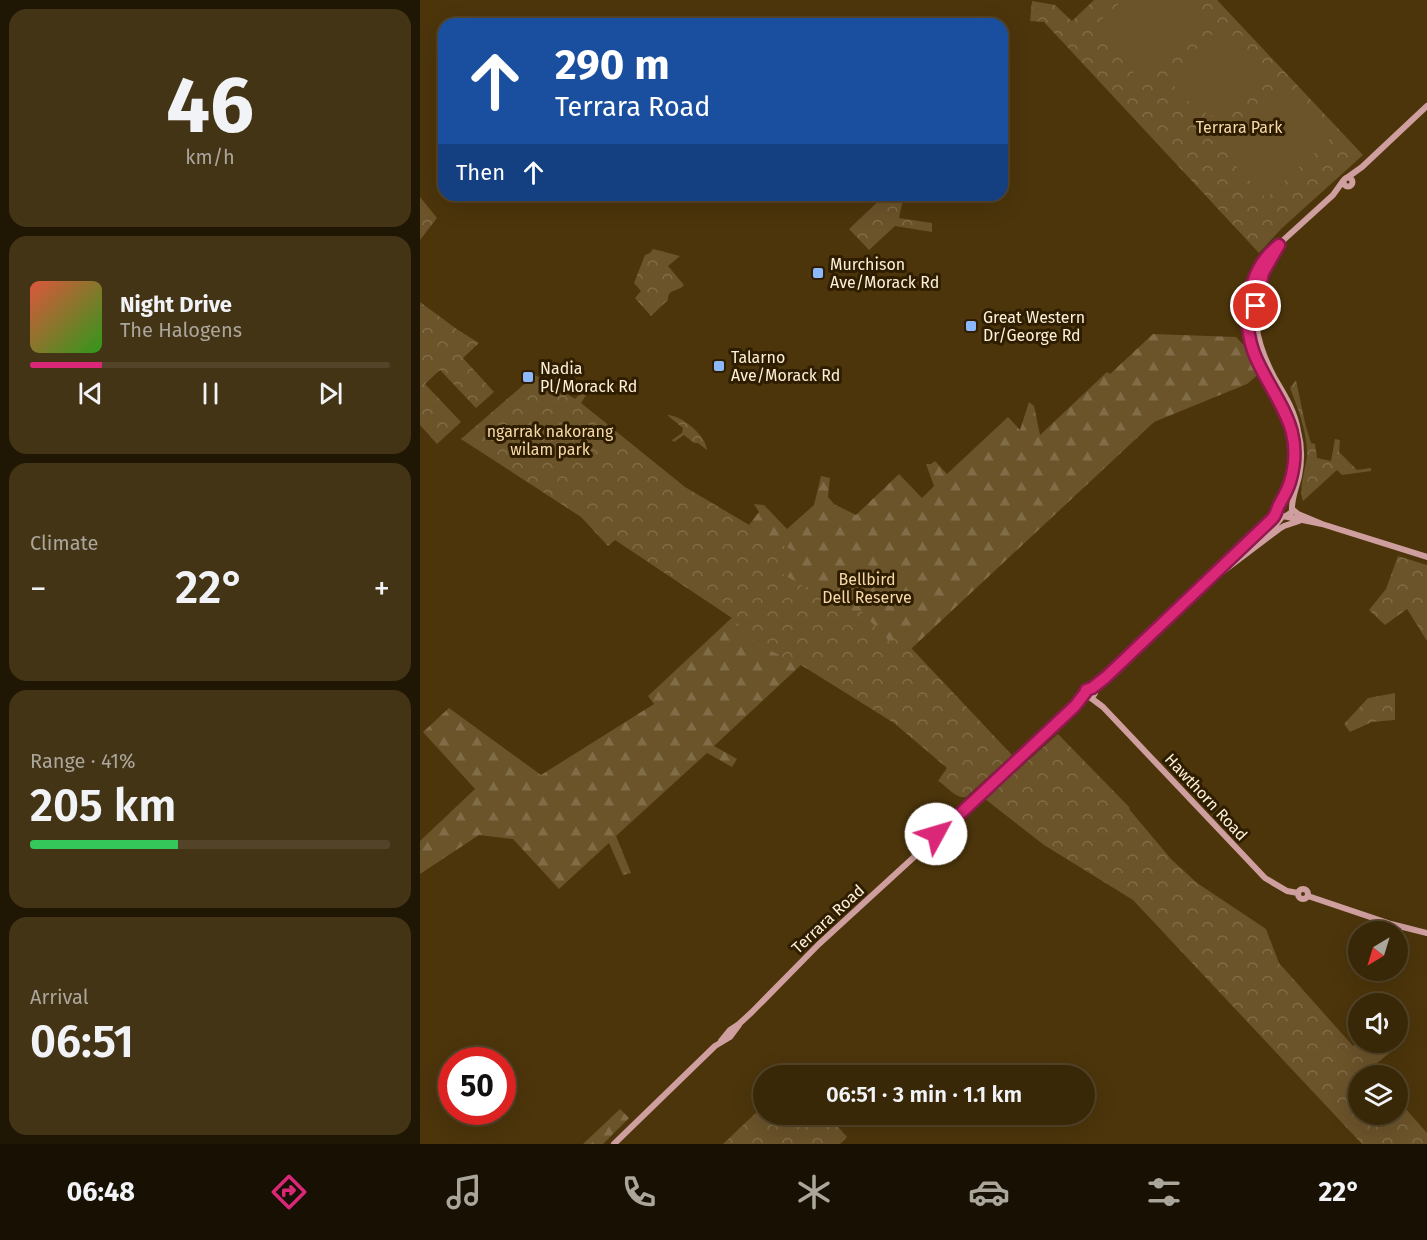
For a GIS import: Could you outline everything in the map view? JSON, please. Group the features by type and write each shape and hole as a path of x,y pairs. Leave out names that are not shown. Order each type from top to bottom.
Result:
{"main road":[{"path":"1091,694 1272,519 1285,496 1291,476 1294,452 1290,424 1259,345 1255,322 1257,298 1263,273 1279,245 1427,106"},
{"path":"1259,543 1285,516 1291,514 1300,468 1300,442 1294,414 1276,387"},
{"path":"1279,506 1286,502 1298,514 1322,524 1427,557"},
{"path":"1279,506 1280,514 1322,524"},
{"path":"1196,593 1284,526 1303,521"},
{"name":"Terrara Road","path":"614,1144 834,930 937,836 935,832 937,826 946,826 1075,706 1091,694"},
{"name":"Hawthorn Road","path":"1091,694 1265,878 1287,891 1298,893 1304,889 1308,892 1308,896 1391,924 1427,933"}],"green space":[{"name":"Terrara Park","path":"1094,0 1217,0 1363,155 1282,228 1259,253 1044,22 1030,21 1032,1 1055,5 1072,21"},
{"path":"1123,0 1188,0 1207,21 1140,80 1093,27"},
{"path":"1223,25 1271,76 1223,121 1195,108 1166,77"},
{"path":"1280,83 1331,138 1266,198 1229,158 1226,133"},
{"path":"420,197 437,218 420,240"},
{"path":"879,201 903,201 899,218 932,223 932,232 895,226 869,250 849,229"},
{"path":"653,249 680,256 668,266 684,285 671,292 668,300 651,316 635,298 641,291 634,283 645,255"},
{"name":"ngarrak nakorang wilam park","path":"420,302 479,343 463,358 494,392 476,408 440,370 425,384 461,422 437,444 420,425"},
{"name":"Bellbird Dell Reserve","path":"1153,334 1236,337 1251,353 1260,373 1247,384 1154,422 912,648 867,706 802,664 714,746 737,759 732,767 707,753 616,836 631,873 623,875 609,843 559,889 513,839 479,835 420,874 420,841 475,789 423,732 449,708 541,775 654,704 648,696 799,555 749,525 759,512 754,504 764,505 787,529 814,505 821,476 830,478 828,497 834,504 856,515 899,474 922,498 934,486 926,464 935,461 947,474 1008,417 1020,430 1029,402 1034,406 1040,435 1107,372 1110,374"},
{"path":"535,375 575,399 587,387 590,389 581,403 685,487 800,555 781,573 854,616 860,610 892,644 896,632 1012,755 966,797 955,794 938,781 947,768 894,723 801,665 758,645 732,618 615,540 608,546 581,517 461,439"},
{"path":"1296,380 1305,423 1311,443 1315,444 1317,458 1331,461 1335,439 1340,440 1339,452 1357,470 1371,468 1371,471 1342,475 1337,470 1303,501 1301,490 1307,446 1302,420 1290,388"},
{"path":"667,415 679,418 692,427 706,444 707,450 684,435 674,442 672,440 682,433 683,428"},
{"path":"1398,556 1427,565 1427,641 1407,609 1385,625 1369,610 1386,589"},
{"path":"1395,693 1395,720 1372,722 1350,732 1344,724 1368,698"},
{"path":"1058,734 1130,808 1171,859 1197,883 1266,929 1279,963 1348,1040 1348,1053 1390,1053 1375,1065 1348,1065 1348,1125 1408,1125 1408,1111 1427,1133 1427,1144 1362,1144 1133,900 1044,845 985,799"},
{"path":"620,1109 629,1118 603,1144 583,1144"},
{"path":"753,1116 753,1125 837,1125 847,1137 840,1144 723,1144"}],"place":[{"name":"Murchison Ave/Morack Rd","path":"818,273"},
{"name":"Great Western Dr/George Rd","path":"971,326"},
{"name":"Talarno Ave/Morack Rd","path":"719,366"},
{"name":"Nadia Pl/Morack Rd","path":"528,377"}],"route":[{"path":"936,834 937,826 946,826 962,812 1075,706 1086,690 1106,677 1277,513 1285,496 1293,468 1293,435 1282,405 1255,356 1247,323 1248,294 1256,273 1268,254 1279,245 1263,273 1256,306"}]}
